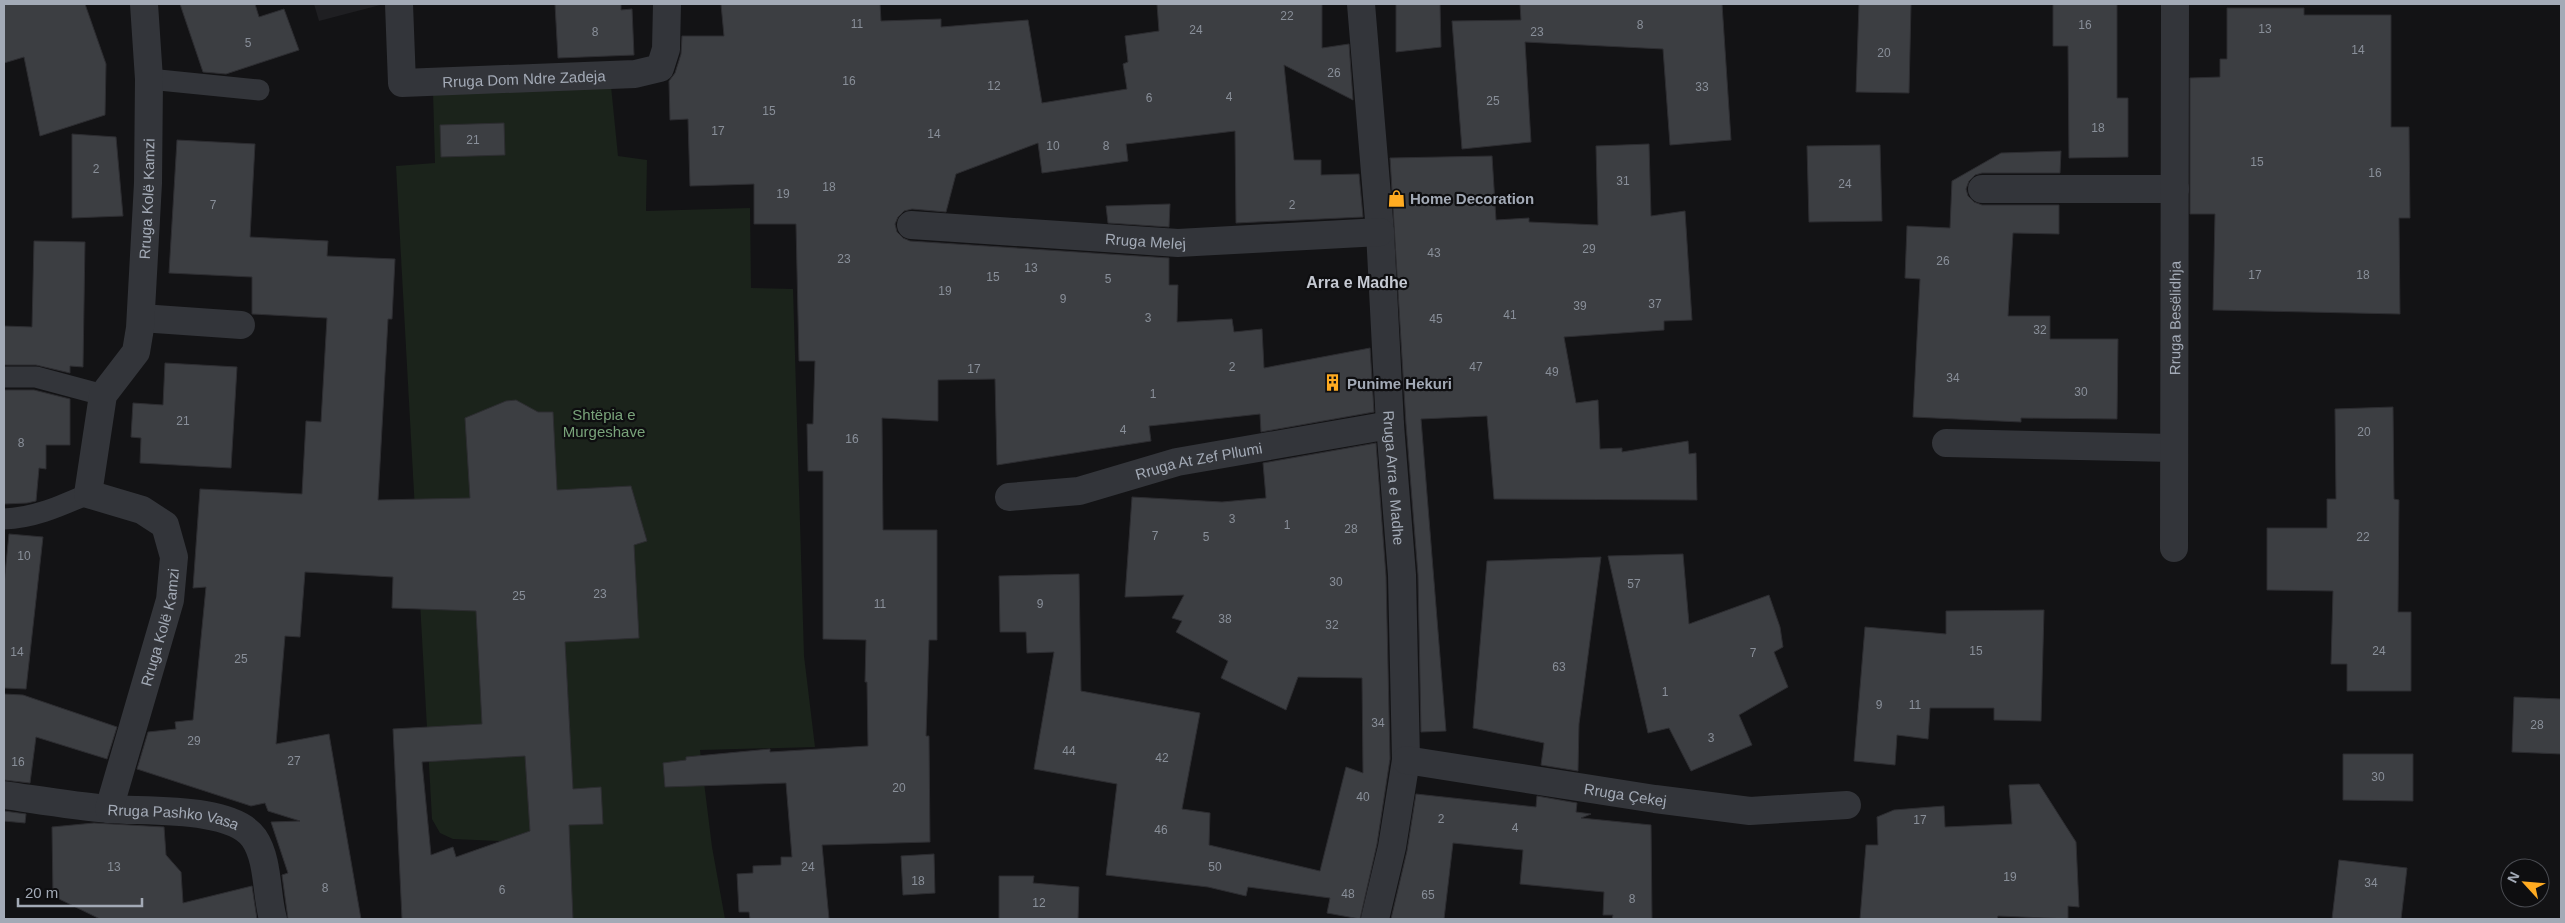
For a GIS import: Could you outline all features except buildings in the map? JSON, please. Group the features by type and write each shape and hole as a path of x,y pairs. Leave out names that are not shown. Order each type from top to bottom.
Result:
{"street":[{"name":"Rruga Kolë Kamzi","path":"109,809 170,600 174,557 165,525 142,510 88,494 103,395 136,352 141,318 148,184 148,79 144,4"},
{"name":"Rruga Dom Ndre Zadeja","path":"399,4 402,83 636,74 660,68 666,49 667,4"},
{"name":"Rruga Arra e Madhe","path":"1361,4 1380,232 1390,425 1402,575 1406,760 1392,847 1374,919"},
{"name":"Rruga Besëlidhja","path":"2174,548 2175,4"},
{"path":"1982,189 2175,189"},
{"name":"Rruga Melej","path":"911,225 1178,243 1380,232"},
{"path":"141,318 241,324"},
{"name":"Rruga At Zef Pllumi","path":"1009,497 1079,491 1176,462 1390,425"},
{"path":"1946,443 2174,448"},
{"name":"Rruga Çekej","path":"1406,760 1655,800 1750,811 1847,805"},
{"name":"Rruga Pashko Vasa","path":"4,795 109,809 185,812 227,820 247,830 255,839 263,860 268,900 273,919"}],"lane":[{"path":"148,79 259,90"},
{"path":"4,377 36,377 103,395"},
{"path":"4,520 23,519 56,508 88,494"}],"shaded area":[{"path":"314,4 384,4 319,21"}],"green space":[{"name":"Shtëpia e Murgeshave","path":"611,86 618,156 647,160 646,211 750,208 751,288 793,289 804,656 815,747 700,750 712,847 725,919 573,919 570,853 565,844 453,839 440,833 432,819 396,166 435,163 433,92"}],"place":[{"name":"Home Decoration","path":"1396,198"},
{"name":"Punime Hekuri","path":"1333,383"}],"district":[{"name":"Arra e Madhe","path":"1357,282"}]}
